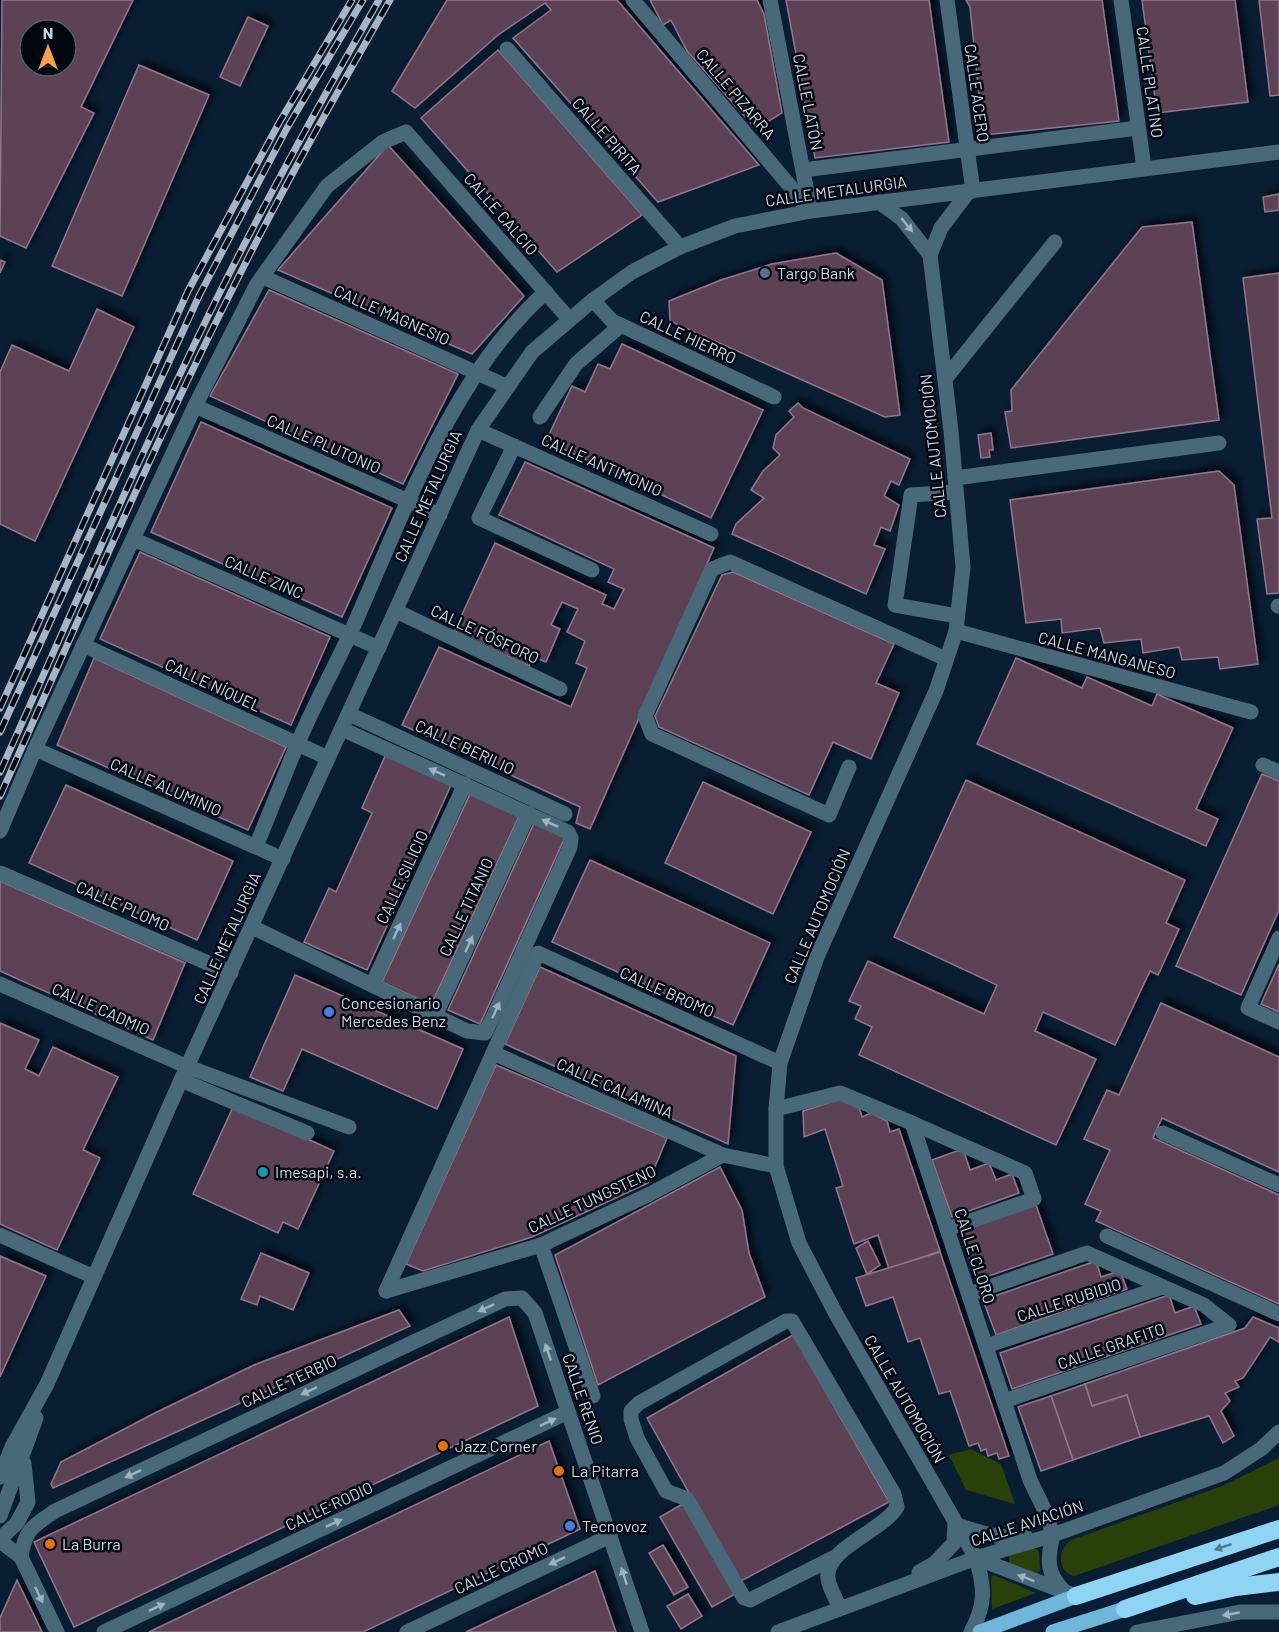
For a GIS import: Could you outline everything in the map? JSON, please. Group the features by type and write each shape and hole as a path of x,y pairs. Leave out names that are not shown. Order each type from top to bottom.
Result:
{"highway":[{"path":"1070,1593 1279,1529"},
{"path":"1125,1609 1279,1557"},
{"path":"1125,1609 1236,1587 1279,1582"}],"main road":[{"path":"980,1632 1070,1593"},
{"path":"1053,1632 1125,1609"}],"street":[{"name":"CALLE PIZARRA","path":"633,0 811,210"},
{"name":"CALLE LATÓN","path":"770,0 811,210"},
{"name":"CALLE ACERO","path":"946,0 971,191"},
{"name":"CALLE PLATINO","path":"1121,0 1144,168"},
{"name":"CALLE PIRITA","path":"507,50 680,247"},
{"path":"803,170 1138,128"},
{"name":"CALLE CALCIO","path":"262,277 327,186 383,142 406,132 569,319"},
{"name":"CALLE METALURGIA","path":"0,1498 6,1485 1,1472 12,1447 47,1384 185,1074 478,430 506,386 532,352 569,319 632,272 680,247 735,226 811,210 1279,152"},
{"path":"941,228 971,191"},
{"path":"879,202 902,219 930,255 941,228 945,204 940,195"},
{"path":"945,379 1055,242"},
{"name":"CALLE AUTOMOCIÓN","path":"930,255 945,379 963,567 956,623 936,691 817,957 780,1064 776,1109 776,1166 799,1243 836,1314 976,1558 984,1582 982,1611 971,1632"},
{"path":"0,831 35,749 195,406 262,277"},
{"name":"CALLE MAGNESIO","path":"262,277 506,386"},
{"path":"256,846 298,744 350,634 408,500 476,373 524,312 546,292"},
{"name":"CALLE HIERRO","path":"593,300 612,321 774,397"},
{"path":"540,417 576,364 621,325"},
{"name":"CALLE PLUTONIO","path":"195,406 440,515"},
{"name":"CALLE ANTIMONIO","path":"478,430 711,534"},
{"path":"956,485 1219,443"},
{"path":"514,446 479,519 592,570"},
{"name":"CALLE MANGANESO","path":"956,485 911,495 895,605 1251,712"},
{"name":"CALLE ZINC","path":"133,539 380,648"},
{"path":"849,767 830,815 652,734 645,716 712,569 730,562 946,659"},
{"name":"CALLE FÓSFORO","path":"396,611 560,689"},
{"name":"CALLE NÍQUEL","path":"83,645 328,758"},
{"name":"CALLE BERILIO","path":"349,714 565,814"},
{"path":"252,927 435,1016 481,1035 485,1033 494,1015 572,838 568,832 529,813 342,729"},
{"name":"CALLE ALUMINIO","path":"35,749 283,859"},
{"path":"1263,765 1279,772"},
{"name":"CALLE SILICIO","path":"372,985 465,784"},
{"name":"CALLE TITANIO","path":"435,1016 529,813"},
{"name":"CALLE PLOMO","path":"0,873 231,973"},
{"path":"1279,938 1248,1008 1279,1022"},
{"name":"CALLE BROMO","path":"493,1053 538,953 780,1064"},
{"name":"CALLE CADMIO","path":"0,984 185,1074"},
{"name":"CALLE CALAMINA","path":"493,1053 723,1155"},
{"name":"CALLE TUNGSTENO","path":"493,1053 386,1291 541,1245 723,1155"},
{"path":"185,1074 349,1127"},
{"path":"185,1074 307,1133"},
{"path":"776,1109 840,1093 1025,1173 1034,1199 947,1229"},
{"name":"CALLE CLORO","path":"912,1124 1030,1480 1046,1511 1053,1535"},
{"path":"1163,1133 1279,1185"},
{"path":"723,1155 776,1166"},
{"path":"0,1235 94,1277"},
{"path":"1107,1236 1279,1314"},
{"path":"541,1245 593,1396"},
{"path":"969,1294 1087,1253 1163,1287"},
{"name":"CALLE GRAFITO","path":"1004,1401 1229,1325 1204,1305 1163,1287"},
{"name":"CALLE RUBIDIO","path":"986,1346 1163,1287"},
{"name":"CALLE TERBIO","path":"55,1511 505,1299 522,1298 535,1313"},
{"name":"CALLE RENIO","path":"535,1313 642,1632"},
{"path":"835,1557 750,1600 744,1598 687,1499 666,1491 637,1438 631,1411 639,1403 729,1355 786,1321 792,1321 894,1494 897,1507 886,1521 835,1557 828,1570 828,1580 840,1608"},
{"name":"CALLE METALURGIA","path":"0,1516 24,1454 47,1384"},
{"name":"CALLE RODIO","path":"104,1632 568,1412"},
{"name":"CALLE AVIACIÓN","path":"778,1632 976,1558 1053,1535 1224,1473 1261,1449 1279,1432"},
{"path":"24,1454 23,1473 28,1502 35,1509 55,1511"},
{"path":"28,1502 17,1523 0,1540 21,1557 57,1632"},
{"path":"21,1557 24,1539 31,1528 55,1511"},
{"path":"882,1593 935,1563 954,1544 955,1524 985,1534 1013,1539 1053,1535 1048,1557 1049,1573 1070,1593"},
{"name":"CALLE CROMO","path":"407,1632 610,1536"},
{"path":"0,1554 21,1557"},
{"path":"976,1558 1070,1593"},
{"path":"1137,1632 1186,1627 1240,1612 1279,1612"}],"green space":[{"path":"971,1449 1001,1464 1015,1504 966,1490 949,1455"},
{"path":"1279,1458 1279,1505 1074,1576 1064,1570 1061,1554 1071,1540 1222,1486"},
{"path":"1034,1548 1039,1551 1040,1570 1037,1573 1009,1563 1009,1556"},
{"path":"994,1575 1036,1593 992,1609 991,1576"}],"building":[{"path":"2,0 133,0 81,107 94,113 26,248 0,236"},
{"path":"447,0 617,0 759,165 658,202 513,38 551,10 545,3 498,35 415,108 392,91"},
{"path":"650,0 757,0 764,14 782,113 756,129 687,51 671,20 663,25"},
{"path":"786,0 929,0 949,142 815,158"},
{"path":"966,0 1102,0 1119,121 983,135 970,7"},
{"path":"1142,0 1235,0 1248,102 1157,113"},
{"path":"1259,0 1279,0 1279,95 1270,96"},
{"path":"248,17 268,26 240,86 220,77"},
{"path":"498,50 642,215 557,272 421,118"},
{"path":"139,65 209,95 122,296 52,266"},
{"path":"388,145 524,296 472,354 278,270"},
{"path":"1279,194 1279,210 1265,212 1263,197"},
{"path":"1192,222 1219,420 1011,448 1005,412 1012,411 1011,390 1142,227"},
{"path":"836,253 882,280 900,415 885,417 670,321 669,301 721,280 772,264"},
{"path":"0,260 5,262 0,273"},
{"path":"1279,273 1279,593 1267,594 1257,519 1272,518 1243,278"},
{"path":"269,290 458,374 403,484 210,396"},
{"path":"97,309 134,327 35,541 0,524 0,372 12,345 69,371"},
{"path":"622,344 763,410 711,518 546,441 572,386 585,392 598,364 610,369"},
{"path":"798,403 803,408 910,459 899,485 891,481 884,496 899,505 890,531 881,527 874,545 885,549 866,594 732,534 736,524 764,498 751,490 763,471 780,455 773,448 776,435 794,417 789,411"},
{"path":"201,422 392,508 342,617 151,532"},
{"path":"991,433 993,450 989,450 990,457 981,458 978,435"},
{"path":"525,462 714,548 590,829 576,823 580,807 402,725 439,647 571,707 587,668 576,663 585,641 567,632 578,609 562,602 551,625 560,629 546,662 533,657 529,666 454,632 495,543 606,595 602,604 614,609 624,589 608,582 614,569 499,515"},
{"path":"1219,471 1234,485 1258,664 1220,669 1218,657 1182,660 1179,647 1143,653 1141,639 1104,643 1100,628 1062,633 1061,619 1026,623 1010,500"},
{"path":"140,552 330,637 291,725 100,639"},
{"path":"733,572 894,644 876,683 899,693 871,759 833,742 809,795 659,727 655,716 722,575"},
{"path":"94,658 286,747 248,830 57,745"},
{"path":"1016,658 1082,688 1087,677 1152,706 1157,694 1233,728 1196,809 1218,819 1206,846 977,744"},
{"path":"386,754 452,783 367,970 304,942 329,888 336,892 372,813 362,808"},
{"path":"1262,774 1279,781 1279,910 1241,995 1176,966"},
{"path":"966,780 1185,880 1166,923 1179,929 1158,975 1150,971 1115,1045 1043,1012 1035,1031 1096,1059 1056,1145 859,1055 872,1027 855,1019 861,1006 849,1001 868,961 984,1014 997,985 894,937"},
{"path":"703,782 811,832 773,914 665,863"},
{"path":"66,785 233,861 197,940 29,863"},
{"path":"471,792 520,814 431,1005 382,982"},
{"path":"535,821 566,835 480,1024 448,1010"},
{"path":"590,860 770,943 733,1025 552,942"},
{"path":"0,881 185,963 153,1040 0,971"},
{"path":"1279,964 1279,1012 1261,1004"},
{"path":"540,967 736,1056 728,1144 505,1044"},
{"name":"Concesionario Mercedes Benz","path":"295,975 463,1049 437,1109 302,1049 283,1091 250,1077"},
{"path":"1161,1003 1279,1057 1279,1172 1162,1118 1153,1138 1279,1195 1279,1304 1096,1221 1101,1211 1085,1204 1110,1150 1084,1139 1107,1090 1119,1095"},
{"path":"0,1023 39,1040 25,1069 39,1076 53,1047 118,1077 83,1150 100,1158 57,1250 0,1224"},
{"path":"496,1065 667,1138 648,1183 532,1237 423,1271 406,1264"},
{"path":"841,1099 859,1107 862,1117 871,1113 887,1121 890,1132 899,1129 940,1251 889,1269 878,1235 854,1244 836,1188 843,1186 825,1129 804,1137 803,1111"},
{"name":"Imesapi, s.a.","path":"234,1105 334,1151 298,1229 283,1222 278,1233 193,1194"},
{"path":"963,1149 970,1170 989,1163 996,1180 1012,1174 1019,1193 952,1217 932,1160"},
{"path":"720,1167 742,1210 749,1253 765,1297 598,1385 555,1255"},
{"path":"1036,1205 1053,1254 977,1280 960,1231"},
{"path":"868,1241 880,1265 867,1274 856,1248"},
{"path":"940,1252 1009,1456 999,1459 997,1453 988,1456 986,1449 981,1451 978,1443 969,1446 950,1391 939,1394 920,1338 908,1342 893,1297 866,1306 856,1278"},
{"path":"261,1253 309,1273 293,1310 260,1296 257,1305 241,1299"},
{"path":"0,1256 46,1276 0,1377"},
{"path":"1096,1261 1101,1277 1120,1271 1127,1289 996,1335 983,1300"},
{"path":"1169,1295 1175,1313 1194,1306 1201,1324 1012,1389 1000,1353"},
{"path":"399,1310 410,1326 53,1488 51,1484 61,1462 155,1413 254,1365"},
{"path":"509,1317 538,1406 74,1627 34,1542"},
{"path":"1253,1317 1279,1328 1279,1342 1270,1337 1243,1378 1235,1381 1239,1387 1225,1393 1230,1401 1221,1411 1234,1436 1223,1443 1209,1416 1140,1437 1127,1395 1092,1406 1085,1384 1245,1328"},
{"path":"793,1335 889,1502 739,1582 647,1418"},
{"path":"1085,1384 1092,1406 1127,1395 1140,1437 1073,1460 1051,1396"},
{"path":"1051,1396 1073,1460 1041,1471 1018,1407"},
{"path":"549,1441 580,1529 363,1632 149,1632"},
{"path":"686,1502 737,1593 712,1607 660,1517"},
{"path":"663,1545 688,1587 674,1595 649,1553"},
{"path":"595,1571 616,1632 466,1632"},
{"path":"17,1580 42,1632 0,1632 0,1618"},
{"path":"688,1594 702,1616 681,1629 667,1606"}],"railway":[{"path":"0,708 188,291 279,123 352,0"},
{"path":"0,732 199,296 287,128 363,0"},
{"path":"0,772 134,472 190,353 257,220 379,0"},
{"path":"0,796 198,359 286,185 390,0"}],"place":[{"name":"Targo Bank","path":"765,273"},
{"name":"Concesionario Mercedes Benz","path":"329,1012"},
{"name":"Imesapi, s.a.","path":"263,1172"},
{"name":"Jazz Corner","path":"443,1446"},
{"name":"La Pitarra","path":"559,1471"},
{"name":"Tecnovoz","path":"570,1526"},
{"name":"La Burra","path":"50,1544"}]}
